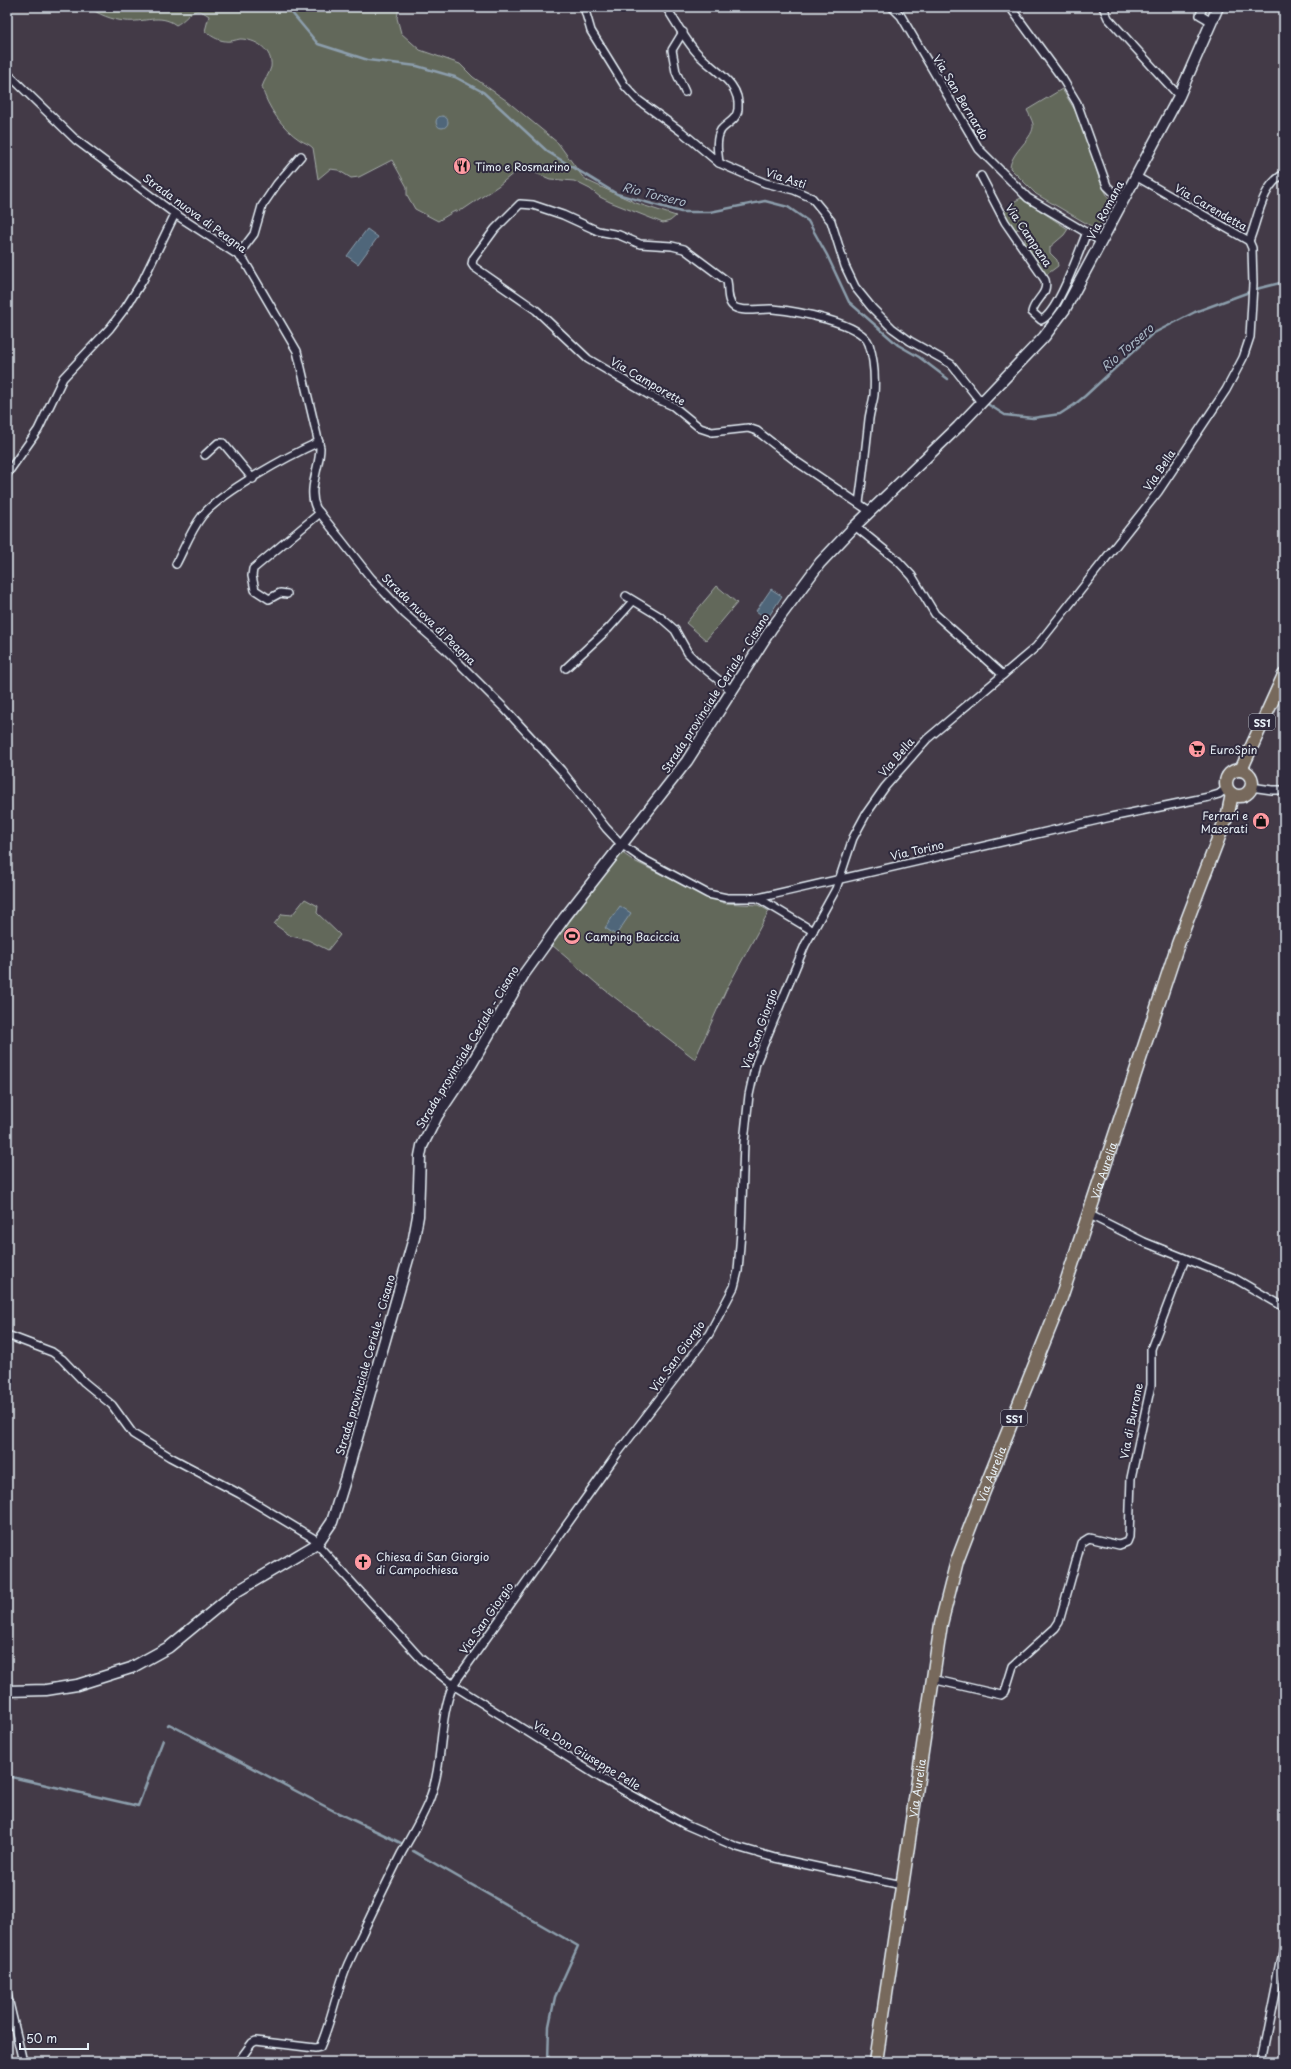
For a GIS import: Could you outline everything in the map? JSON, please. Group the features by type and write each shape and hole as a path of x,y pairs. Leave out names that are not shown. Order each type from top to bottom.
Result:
{"main road":[{"name":"Via Romana","path":"981,402 1044,337 1065,309 1179,96 1218,7"},
{"name":"Strada provinciale Ceriale - Cisano","path":"7,1691 46,1690 76,1685 131,1668 169,1647 236,1592 317,1544 332,1522 414,1238 418,1216 422,1146 437,1116 471,1065 524,974 564,917 687,760 771,629 820,563 854,526 871,512 981,402"},
{"name":"SS1","path":"1241,770 1284,675"},
{"path":"1230,791 1242,796 1249,791 1251,787 1251,778 1245,771 1241,770"},
{"name":"Via Aurelia","path":"876,2062 932,1679 941,1624 957,1561 1058,1307 1090,1215 1178,944 1228,812 1230,791 1226,783 1228,775 1232,771 1241,770"}],"street":[{"name":"Via Asti","path":"584,7 591,31 625,86 638,100 682,132 719,163 765,183 794,190 812,198 831,221 845,266 855,287 872,308 892,328 910,341 951,364 981,402"},
{"path":"666,7 698,54 725,78 736,92 739,100 738,112 734,119 721,130 718,137 719,163"},
{"name":"Via San Bernardo","path":"892,7 901,16 979,149 1028,198 1102,242"},
{"path":"1010,7 1062,78 1077,103 1107,186 1123,202"},
{"path":"1103,7 1108,18 1179,96"},
{"path":"1203,7 1200,15 1212,22"},
{"path":"683,32 672,50 676,72 685,92"},
{"name":"Strada nuova di Peagna","path":"7,73 76,140 175,214 238,256 255,276 297,351 319,442 320,458 312,490 313,501 320,513 371,578 405,614 446,649 505,709 561,770 606,828 621,844"},
{"path":"238,256 254,234 262,206 301,156"},
{"name":"Via Carendetta","path":"1137,177 1249,241 1264,196 1280,176 1284,174"},
{"name":"Via Campana","path":"981,176 1005,222 1045,280 1046,290 1033,308 1032,312 1041,320 1046,318 1058,300 1086,232"},
{"name":"Via Camporette","path":"860,503 870,415 874,396 874,373 866,337 855,330 818,316 773,309 742,310 730,302 727,281 684,249 672,246 640,244 619,235 598,231 563,215 533,205 520,204 515,207 507,218 495,229 473,259 472,264 474,267 536,310 588,359 649,395 673,406 700,428 712,432 748,428 757,431 797,462 860,503 871,512"},
{"path":"7,474 38,430 63,378 110,328 126,307 143,280 175,214"},
{"name":"Via Bella","path":"840,879 853,838 866,814 884,787 927,739 1036,647 1158,492 1226,390 1243,358 1250,336 1253,300 1252,248 1249,241"},
{"path":"176,564 203,515 218,502 253,479 319,442"},
{"path":"205,455 218,443 223,443 253,479"},
{"path":"287,594 280,592 269,599 255,590 252,576 254,569 320,513"},
{"path":"854,526 898,561 912,576 935,614 1003,675"},
{"path":"626,596 659,616 675,630 688,653 732,691"},
{"path":"566,668 608,628 633,601"},
{"path":"1251,787 1284,790"},
{"name":"Via Torino","path":"621,844 641,858 708,894 727,898 758,898 1111,817 1209,797 1230,791"},
{"name":"Via San Giorgio","path":"238,2062 252,2043 256,2041 315,2048 320,2047 328,2029 339,1985 348,1964 378,1899 430,1799 439,1760 448,1702 453,1685 617,1454 709,1334 734,1287 738,1271 741,1232 744,1142 749,1095 756,1063 786,990 813,931 840,879"},
{"path":"758,898 813,931"},
{"path":"1090,1215 1144,1242 1234,1278 1284,1307"},
{"name":"Via di Burrone","path":"932,1679 1001,1695 1005,1692 1013,1666 1055,1628 1059,1622 1081,1543 1089,1538 1119,1545 1124,1544 1129,1537 1131,1478 1151,1385 1151,1348 1185,1259"},
{"name":"Via Don Giuseppe Pelle","path":"7,1335 52,1352 62,1359 84,1382 112,1405 133,1434 170,1457 267,1510 314,1538 317,1544 421,1659 453,1685 601,1778 686,1825 737,1847 776,1858 902,1885"},
{"path":"1261,2062 1284,1947"},
{"path":"7,1994 23,2062"}],"green space":[{"path":"88,7 399,7 397,18 401,33 420,50 460,64 473,77 507,101 558,143 582,176 588,181 636,203 676,216 670,221 663,223 610,202 574,181 550,179 521,167 498,186 464,209 453,212 438,221 415,209 407,195 407,187 392,160 359,177 351,178 338,170 330,169 318,179 313,148 300,140 282,124 276,117 264,95 262,87 270,70 271,61 266,51 257,43 240,39 227,41 214,38 205,31 209,16 203,12 198,11 191,13 176,25 170,21 158,19 132,21 115,19 96,12"},
{"path":"1062,89 1081,120 1100,181 1113,207 1099,228 1091,226 1036,194 1010,168 1014,156 1027,140 1033,129 1033,122 1027,110"},
{"path":"1021,198 1068,229 1064,235 1050,247 1050,253 1057,260 1058,266 1046,275 1025,244 1025,229 1014,230 1004,215 1004,212 1015,201"},
{"path":"717,586 737,603 706,640 686,623"},
{"name":"Camping Baciccia","path":"621,852 634,861 707,897 724,903 758,905 769,911 726,990 695,1059 596,983 552,945"},
{"path":"305,899 318,906 317,913 340,935 328,950 308,940 291,936 274,924 282,914 292,915"}],"water":[{"path":"442,116 446,118 448,122 446,126 442,128 438,126 436,122 438,118"},
{"path":"367,229 378,237 358,264 347,256"},
{"path":"771,589 782,596 767,619 756,611"},
{"path":"620,906 631,913 616,935 605,928"}],"waterway":[{"name":"Rio Torsero","path":"287,7 318,44 368,60 417,66 455,77 483,92 548,152 617,194 681,212 710,212 765,201 788,207 808,221 827,255 849,302 898,345 919,357 948,379"},
{"name":"Rio Torsero","path":"989,405 1005,415 1033,418 1060,414 1085,396 1152,334 1195,312 1260,288 1284,282"},
{"path":"168,1725 169,1724 334,1811 401,1843"},
{"path":"7,1776 138,1806 163,1740"},
{"path":"413,1851 578,1946 555,1997 549,2026 548,2062"}],"place":[{"name":"Timo e Rosmarino","path":"462,166"},
{"name":"EuroSpin","path":"1197,749"},
{"name":"Ferrari e Maserati","path":"1261,821"},
{"name":"Camping Baciccia","path":"572,936"},
{"name":"Chiesa di San Giorgio di Campochiesa","path":"363,1562"}]}
